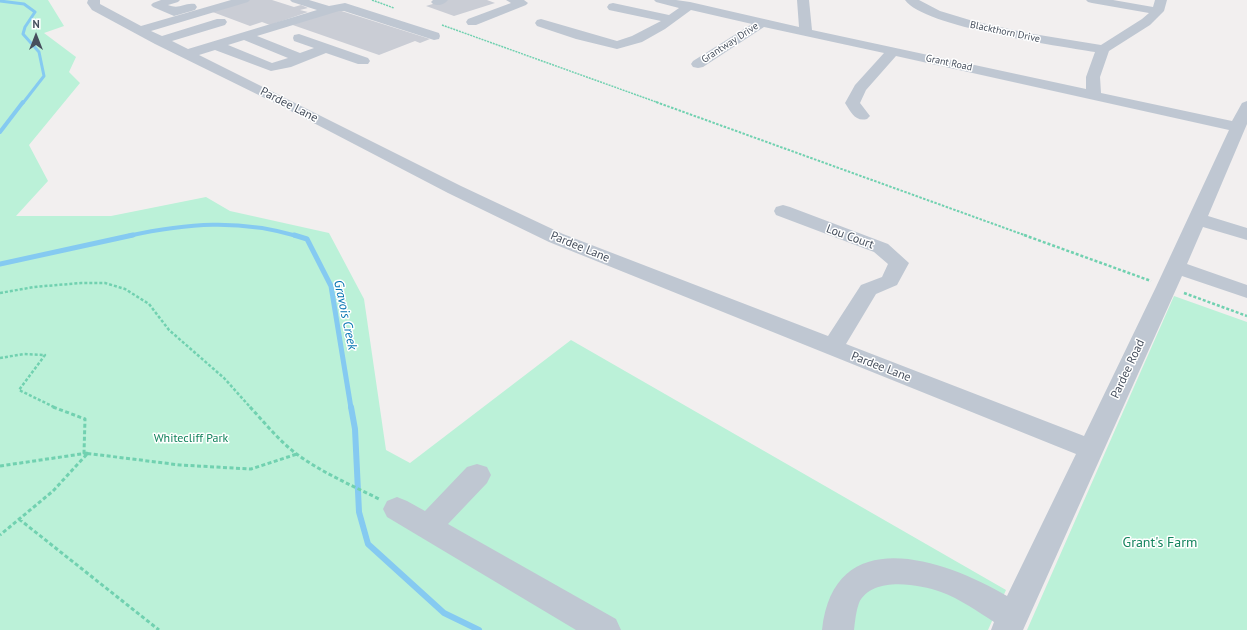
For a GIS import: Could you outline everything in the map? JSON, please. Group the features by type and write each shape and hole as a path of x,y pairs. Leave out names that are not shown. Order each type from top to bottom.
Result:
{"street":[{"name":"Pardee Lane","path":"94,0 93,2 96,7 160,41 424,173 484,205 543,232 832,348 1091,449"},
{"path":"174,0 157,5 174,12 215,0"},
{"path":"139,30 244,0"},
{"path":"296,0 327,9"},
{"name":"Grant Road","path":"660,0 1094,95 1242,116"},
{"path":"803,0 806,31"},
{"name":"Blackthorn Drive","path":"911,0 927,9 963,23 1010,34 1103,49"},
{"path":"1092,0 1159,5"},
{"path":"472,22 521,1"},
{"path":"1094,95 1093,77 1103,49 1146,22 1159,5"},
{"path":"541,23 617,46 637,39 690,6"},
{"path":"193,31 213,38 246,32 327,9 345,7 434,36"},
{"path":"613,7 671,19"},
{"path":"160,41 217,23 191,15"},
{"name":"Grantway Drive","path":"698,64 763,22"},
{"path":"186,54 216,45 246,32 300,58"},
{"path":"299,38 362,61"},
{"path":"216,45 271,67 286,64 326,48"},
{"path":"862,116 852,103 860,88 893,50"},
{"name":"Pardee Road","path":"1010,623 1176,267 1242,116"},
{"name":"Lou Court","path":"782,211 882,248 899,263 890,281 868,290 832,348"},
{"path":"1196,219 1247,234"},
{"path":"1176,267 1247,292"},
{"path":"428,527 477,474"},
{"path":"396,509 605,630"},
{"path":"838,630 839,616 846,598 855,584 868,576 888,572 907,571 930,575 978,595 1010,623"}],"path":[{"path":"372,0 394,8"},
{"path":"439,24 1152,282"},
{"path":"0,293 34,287 81,283 105,283 125,289 149,304 170,330 224,378 273,432 298,454 328,474 396,509"},
{"path":"1177,291 1247,316"},
{"path":"0,358 24,354 45,355 19,390 45,404 85,419 86,453 53,491 0,535"},
{"path":"0,466 86,453 180,465 251,469 298,454"},
{"path":"19,519 159,630"}],"green space":[{"name":"Whitecliff Park","path":"0,0 48,0 64,26 44,33 76,57 69,72 80,83 29,145 48,181 16,216 111,216 206,197 230,211 329,233 364,299 386,450 410,463 571,340 1006,590 988,630 0,630"},
{"name":"Grant's Farm","path":"1174,296 1247,322 1247,630 1027,630"}],"building":[{"path":"247,0 272,0 294,7 301,5 308,8 300,10 308,12 270,25 262,22 250,26 210,11"},
{"path":"446,0 487,0 495,3 454,16 426,6"},
{"path":"332,8 430,39 420,43 415,41 379,55 287,23"}],"waterway":[{"name":"Gravois Creek","path":"0,1 24,4 35,12 25,27 23,34 39,52 44,76 23,103"},
{"name":"Gravois Creek","path":"0,132 23,102"},
{"name":"Gravois Creek","path":"130,236 171,228 234,225 254,227 297,236"},
{"name":"Gravois Creek","path":"294,235 307,239 331,286 351,408"},
{"name":"Gravois Creek","path":"0,264 130,236"},
{"name":"Gravois Creek","path":"351,407 355,429 359,512 368,544 444,613 479,630"}]}
